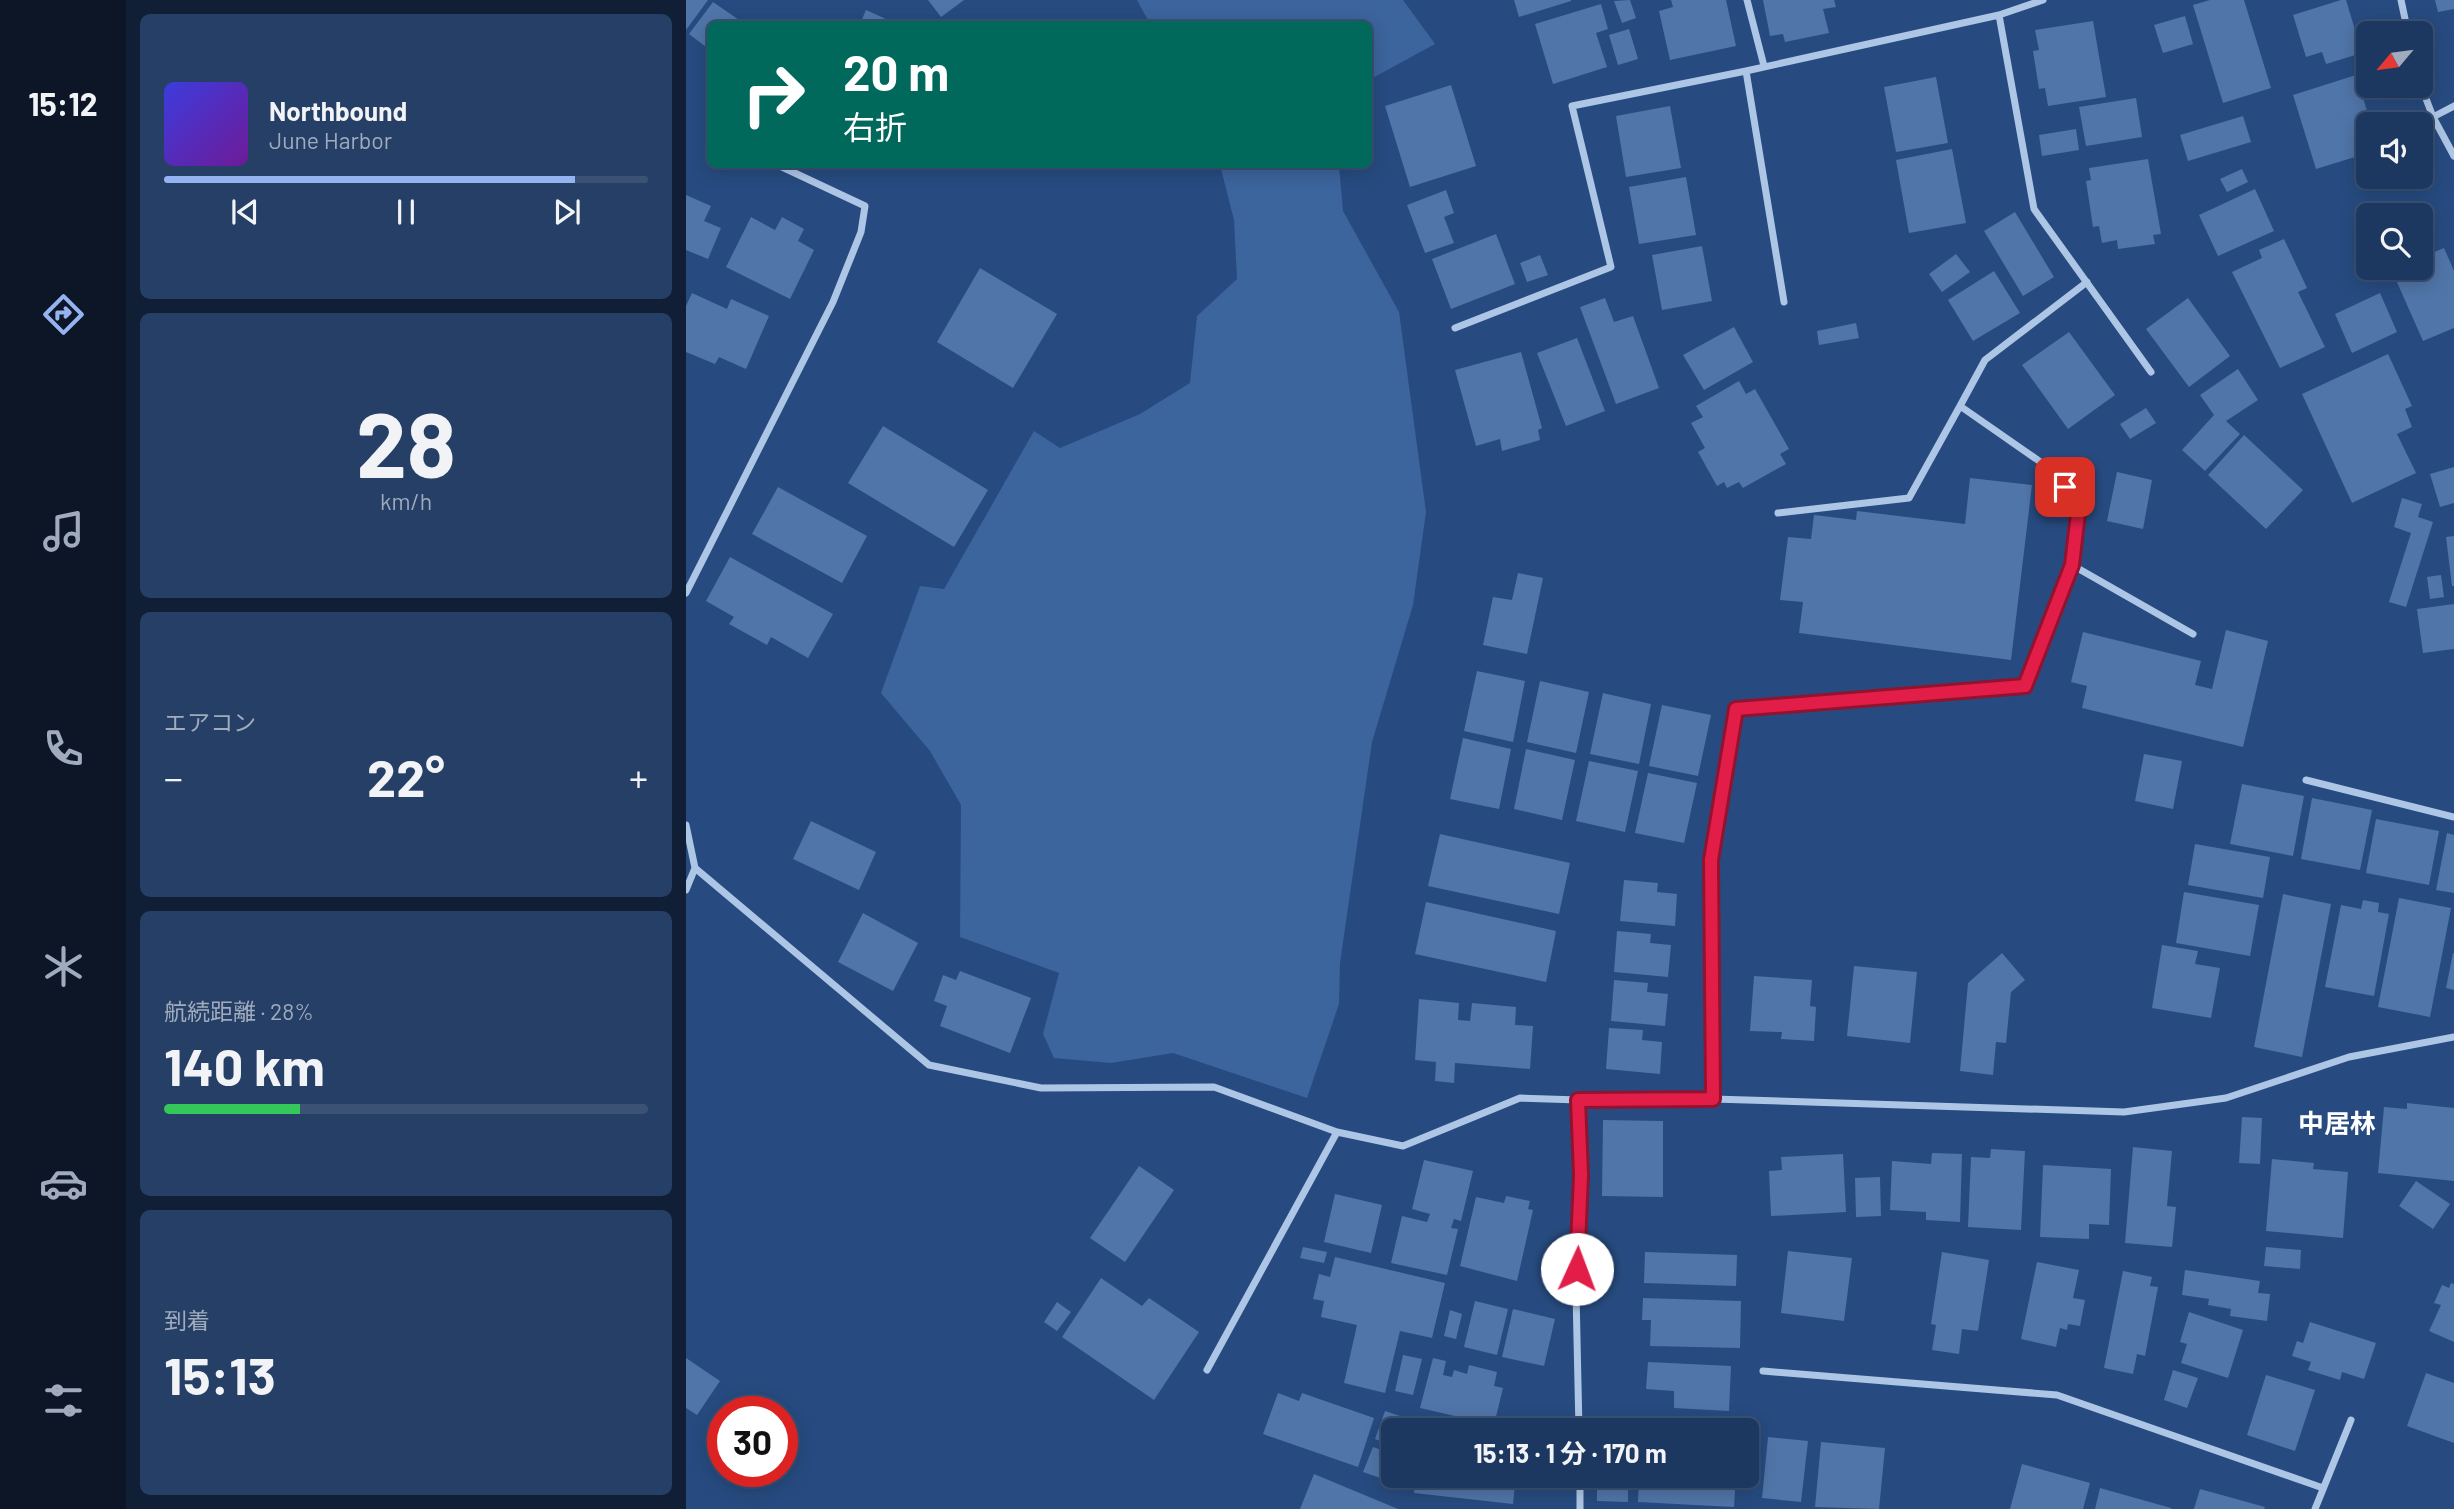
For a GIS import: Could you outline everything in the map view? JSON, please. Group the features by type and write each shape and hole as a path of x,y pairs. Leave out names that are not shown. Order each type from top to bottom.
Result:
{"street":[{"path":"1747,0 1764,66"},
{"path":"1455,328 1611,267 1572,106 1999,15 2023,3 2043,0"},
{"path":"2402,0 2406,21"},
{"path":"1999,15 2034,209 2151,372"},
{"path":"1746,71 1784,302"},
{"path":"2454,106 2433,117 2454,156"},
{"path":"686,593 834,302 861,232 865,206 784,168"},
{"path":"1777,513 1909,498 1985,360 2087,282"},
{"path":"1713,1099 1711,860 1736,709 2025,686 2072,565 2079,505 2052,470 1961,407"},
{"path":"2072,565 2193,634"},
{"path":"2306,780 2454,817"},
{"path":"686,825 695,868 686,890"},
{"path":"695,868 929,1065 1041,1088 1213,1087 1337,1132 1403,1146 1520,1098 1713,1099 2124,1112 2226,1098 2349,1057 2454,1037"},
{"path":"1578,1100 1581,1175 1576,1293 1579,1418"},
{"path":"1207,1370 1337,1132"},
{"path":"1763,1371 2057,1395 2323,1488"},
{"path":"2315,1509 2351,1420"},
{"path":"1580,1488 1580,1509"}],"shaded area":[{"path":"1137,0 1403,0 1435,44 1372,78 1372,21 1148,21"},
{"path":"1221,168 1339,168 1343,211 1399,312 1426,512 1413,605 1372,742 1340,963 1339,1004 1307,1098 1173,1053 1111,1063 1054,1058 1043,1034 1059,973 960,937 961,805 930,751 881,693 920,586 944,589 1034,431 1060,448 1140,414 1190,383 1197,316 1237,279 1234,220"}],"building":[{"path":"686,0 708,0 686,30"},
{"path":"928,0 964,0 941,17"},
{"path":"1514,0 1571,0 1571,1 1519,17"},
{"path":"1630,0 1636,18 1622,23 1614,1"},
{"path":"1671,0 1726,0 1736,46 1670,60 1659,11 1673,7"},
{"path":"1763,0 1834,0 1836,7 1823,9 1829,33 1785,42 1783,34 1770,36"},
{"path":"2210,0 2244,0 2271,88 2223,103 2193,5"},
{"path":"2346,0 2356,33 2356,55 2326,64 2322,52 2306,57 2293,15"},
{"path":"2435,0 2454,0 2454,9 2438,12"},
{"path":"713,2 741,21 707,21 707,48 689,34"},
{"path":"1601,4 1608,29 1596,33 1607,67 1553,84 1535,24"},
{"path":"866,10 890,21 861,21"},
{"path":"2185,16 2193,44 2163,53 2154,25"},
{"path":"2093,21 2106,97 2048,106 2045,88 2039,89 2033,51 2039,50 2035,30"},
{"path":"1629,29 1638,59 1618,65 1609,35"},
{"path":"2356,75 2356,98 2363,98 2367,112 2356,112 2356,157 2316,169 2293,95"},
{"path":"1936,77 1948,143 1896,152 1884,87"},
{"path":"1451,85 1476,166 1410,187 1385,106"},
{"path":"2136,98 2142,137 2086,146 2079,107"},
{"path":"1670,106 1681,168 1626,177 1616,116"},
{"path":"2243,116 2251,142 2188,161 2180,135"},
{"path":"2076,129 2079,150 2042,156 2039,135"},
{"path":"1952,149 1966,223 1909,233 1896,160"},
{"path":"2148,159 2161,234 2153,235 2155,244 2118,249 2117,240 2102,243 2099,226 2093,227 2086,181 2091,180 2089,168"},
{"path":"2242,169 2248,182 2227,192 2220,179"},
{"path":"1686,177 1696,235 1639,244 1629,187"},
{"path":"2255,189 2274,231 2218,256 2199,215"},
{"path":"1446,190 1454,213 1444,217 1454,243 1425,253 1407,205"},
{"path":"686,195 711,206 704,221 721,228 708,259 686,250"},
{"path":"2015,212 2054,277 2023,296 1984,231"},
{"path":"751,217 775,230 782,217 804,229 798,241 814,250 790,299 726,267"},
{"path":"1496,234 1515,284 1451,309 1432,259"},
{"path":"2284,239 2307,288 2298,292 2325,347 2280,368 2232,272 2262,258 2259,250"},
{"path":"1702,246 1712,301 1662,310 1652,255"},
{"path":"2444,248 2454,271 2454,328 2423,341 2396,280 2433,280 2433,253"},
{"path":"1956,254 1970,272 1942,292 1929,274"},
{"path":"1540,255 1548,275 1527,282 1520,263"},
{"path":"980,268 1057,314 1013,388 937,342"},
{"path":"1994,271 2020,313 1973,341 1948,300"},
{"path":"692,293 727,309 731,299 769,316 746,369 719,357 715,364 686,352 686,306"},
{"path":"2380,293 2397,332 2352,353 2335,314"},
{"path":"1605,298 1614,322 1633,316 1659,388 1616,404 1580,307"},
{"path":"2188,298 2230,356 2189,387 2146,329"},
{"path":"1856,323 1859,338 1819,345 1817,331"},
{"path":"1734,327 1753,362 1704,390 1683,355"},
{"path":"2069,332 2115,395 2068,429 2022,365"},
{"path":"1577,338 1605,411 1566,426 1537,353"},
{"path":"1521,352 1542,428 1538,430 1540,440 1502,451 1500,439 1476,446 1455,370"},
{"path":"2388,354 2412,406 2405,409 2412,427 2397,434 2416,473 2352,503 2302,394"},
{"path":"2238,369 2258,400 2226,421 2240,434 2205,471 2182,450 2214,415 2200,395"},
{"path":"1739,381 1746,394 1755,389 1789,449 1780,454 1786,464 1743,488 1739,482 1727,488 1724,482 1717,486 1698,452 1705,448 1691,423 1703,417 1696,406"},
{"path":"2146,408 2156,423 2130,439 2120,424"},
{"path":"883,426 988,490 954,547 848,483"},
{"path":"2244,435 2303,490 2266,529 2208,475"},
{"path":"2454,467 2454,503 2440,507 2430,474"},
{"path":"2117,472 2152,480 2143,529 2107,521"},
{"path":"1970,478 2032,485 2011,660 1799,633 1803,602 1780,600 1788,537 1811,539 1814,515 1856,520 1857,511 1965,524"},
{"path":"778,487 867,536 842,583 752,534"},
{"path":"2402,498 2422,504 2418,517 2433,522 2406,607 2389,602 2411,533 2394,527"},
{"path":"2454,536 2454,586 2452,586 2446,537"},
{"path":"730,557 833,614 808,658 771,637 767,645 729,624 734,617 706,601"},
{"path":"1518,573 1543,578 1527,654 1483,645 1493,597 1512,600"},
{"path":"2441,575 2444,597 2430,599 2427,577"},
{"path":"2454,604 2454,649 2423,653 2417,609"},
{"path":"2226,630 2268,641 2243,747 2082,708 2087,686 2071,682 2083,632 2201,661 2195,685 2212,689"},
{"path":"1477,671 1525,681 1513,742 1464,731"},
{"path":"1540,681 1589,692 1576,753 1527,742"},
{"path":"1603,693 1651,704 1639,764 1590,754"},
{"path":"1662,705 1711,715 1698,776 1649,766"},
{"path":"1463,738 1511,749 1499,809 1450,799"},
{"path":"1526,749 1575,760 1562,820 1514,809"},
{"path":"2144,754 2182,761 2173,809 2135,801"},
{"path":"1589,761 1638,771 1625,832 1576,821"},
{"path":"1648,773 1697,783 1684,843 1635,833"},
{"path":"2242,784 2304,796 2293,856 2230,844"},
{"path":"2312,798 2372,810 2360,870 2301,859"},
{"path":"2376,819 2439,831 2429,885 2366,873"},
{"path":"811,821 876,852 859,890 793,859"},
{"path":"2447,833 2454,835 2454,893 2436,890"},
{"path":"1440,834 1570,863 1559,914 1428,886"},
{"path":"2195,844 2270,857 2263,898 2188,885"},
{"path":"1624,880 1658,883 1657,892 1677,894 1675,926 1620,921"},
{"path":"2184,892 2259,905 2250,956 2176,943"},
{"path":"2283,894 2331,904 2302,1057 2254,1047"},
{"path":"2399,898 2451,908 2430,1017 2378,1007"},
{"path":"2363,900 2379,903 2378,912 2389,914 2374,996 2325,987 2341,905 2361,909"},
{"path":"1426,902 1556,931 1546,982 1415,954"},
{"path":"863,913 918,943 893,991 838,962"},
{"path":"1617,931 1651,934 1650,943 1671,945 1668,977 1614,972"},
{"path":"2162,945 2198,951 2195,964 2220,968 2211,1018 2152,1008"},
{"path":"2002,953 2025,980 2011,992 2006,1043 1996,1042 1993,1075 1960,1071 1968,983"},
{"path":"2454,953 2454,990 2446,988"},
{"path":"1854,966 1917,972 1910,1043 1847,1036"},
{"path":"960,971 1031,998 1010,1053 940,1026 947,1006 934,1001 943,975 956,980"},
{"path":"1754,976 1812,980 1810,1006 1816,1007 1814,1041 1781,1039 1782,1032 1750,1031"},
{"path":"1614,980 1648,983 1647,992 1668,994 1665,1026 1611,1021"},
{"path":"1419,999 1459,1003 1458,1020 1470,1021 1472,1003 1516,1007 1515,1025 1533,1026 1530,1069 1455,1063 1454,1083 1435,1081 1436,1062 1415,1060"},
{"path":"1609,1028 1643,1030 1642,1040 1662,1042 1660,1074 1606,1069"},
{"path":"2407,1103 2454,1108 2454,1181 2378,1173 2384,1107 2407,1109"},
{"path":"2242,1117 2262,1118 2260,1164 2239,1163"},
{"path":"1603,1120 1663,1121 1663,1197 1602,1196"},
{"path":"2133,1147 2172,1151 2167,1206 2176,1207 2172,1247 2125,1243"},
{"path":"1991,1149 2025,1151 2021,1230 1968,1227 1971,1157 1990,1158"},
{"path":"1932,1153 1962,1154 1960,1222 1926,1220 1926,1212 1890,1210 1892,1161 1931,1164"},
{"path":"1843,1154 1846,1212 1771,1216 1769,1171 1782,1170 1781,1157"},
{"path":"2272,1159 2314,1163 2313,1169 2348,1172 2343,1238 2266,1231"},
{"path":"1424,1160 1473,1171 1461,1221 1454,1219 1451,1228 1458,1229 1447,1275 1391,1263 1402,1216 1427,1222 1430,1214 1412,1209"},
{"path":"2043,1165 2111,1169 2109,1225 2089,1224 2089,1239 2040,1237"},
{"path":"1139,1166 1174,1190 1125,1262 1090,1238"},
{"path":"1880,1177 1881,1216 1856,1217 1855,1178"},
{"path":"2416,1181 2450,1204 2433,1229 2399,1206"},
{"path":"1335,1194 1382,1205 1371,1253 1324,1242"},
{"path":"1506,1196 1530,1201 1528,1209 1533,1210 1517,1281 1460,1266 1476,1197 1504,1203"},
{"path":"1303,1247 1327,1252 1324,1263 1300,1258"},
{"path":"2266,1247 2301,1250 2300,1269 2264,1266"},
{"path":"1788,1251 1852,1258 1844,1321 1781,1313"},
{"path":"1645,1252 1737,1255 1736,1286 1644,1283"},
{"path":"1942,1252 1989,1260 1978,1331 1962,1329 1959,1354 1932,1350 1936,1325 1931,1324"},
{"path":"1335,1257 1445,1283 1432,1338 1400,1331 1385,1393 1344,1383 1357,1325 1321,1317 1324,1301 1313,1299 1319,1274 1330,1277"},
{"path":"2037,1262 2079,1270 2073,1298 2085,1300 2080,1326 2068,1324 2067,1330 2060,1328 2056,1347 2021,1339"},
{"path":"2185,1270 2260,1281 2258,1293 2270,1294 2267,1321 2230,1316 2231,1309 2208,1305 2209,1299 2182,1295"},
{"path":"2123,1271 2152,1277 2150,1286 2158,1287 2145,1356 2137,1354 2133,1374 2104,1368"},
{"path":"1101,1278 1142,1306 1149,1298 1199,1332 1154,1400 1062,1337"},
{"path":"2451,1283 2454,1284 2454,1342 2429,1331 2441,1305 2434,1303 2442,1285 2449,1288"},
{"path":"1643,1298 1741,1301 1740,1348 1650,1346 1651,1320 1642,1320"},
{"path":"1475,1301 1508,1309 1497,1355 1464,1347"},
{"path":"1057,1302 1071,1312 1057,1331 1044,1322"},
{"path":"1513,1309 1555,1319 1544,1366 1502,1357"},
{"path":"1450,1310 1462,1314 1456,1339 1444,1336"},
{"path":"2189,1312 2243,1330 2228,1378 2181,1363 2187,1344 2180,1342"},
{"path":"2310,1322 2376,1343 2364,1379 2342,1372 2340,1380 2308,1370 2311,1362 2292,1356 2297,1341 2303,1343"},
{"path":"1403,1355 1422,1359 1413,1395 1395,1391"},
{"path":"686,1358 720,1381 710,1396 707,1396 697,1415 686,1408"},
{"path":"1433,1358 1446,1361 1443,1375 1452,1377 1454,1370 1467,1374 1469,1365 1497,1372 1494,1386 1503,1388 1496,1418 1464,1418 1420,1408"},
{"path":"1648,1362 1731,1366 1729,1411 1674,1408 1674,1391 1646,1389"},
{"path":"2173,1370 2198,1378 2187,1408 2164,1400"},
{"path":"2426,1373 2454,1383 2454,1443 2407,1426"},
{"path":"2266,1375 2315,1390 2295,1451 2247,1435"},
{"path":"1278,1393 1299,1401 1302,1393 1374,1418 1358,1467 1263,1434"},
{"path":"1385,1411 1406,1418 1382,1418"},
{"path":"1381,1422 1381,1441 1375,1439"},
{"path":"1768,1437 1808,1441 1801,1502 1762,1498"},
{"path":"1821,1442 1885,1448 1879,1509 1815,1507"},
{"path":"1373,1447 1381,1450 1381,1478 1363,1472"},
{"path":"2022,1464 2090,1483 2083,1509 2010,1509"},
{"path":"1314,1474 1398,1509 1300,1509"},
{"path":"1415,1488 1515,1488 1513,1504 1414,1493"},
{"path":"1597,1488 1628,1488 1628,1502 1597,1501"},
{"path":"1639,1488 1735,1488 1734,1507 1638,1502"},
{"path":"2100,1488 2171,1508 2171,1509 2095,1509"},
{"path":"2200,1489 2265,1507 2194,1509"}],"district":[{"name":"中居林","path":"2337,1124"}],"route":[{"path":"1577,1269 1581,1175 1578,1100 1713,1099 1711,860 1736,709 2025,686 2072,565 2079,505 2065,487"}]}
